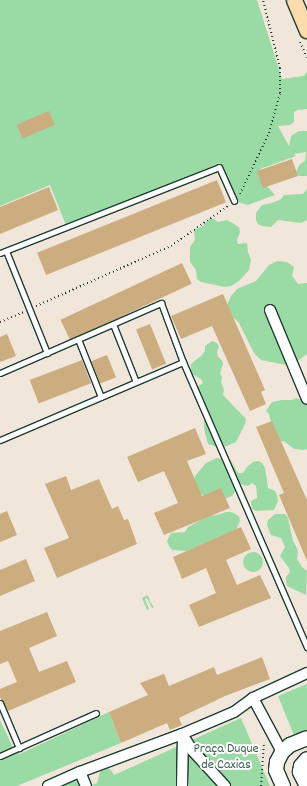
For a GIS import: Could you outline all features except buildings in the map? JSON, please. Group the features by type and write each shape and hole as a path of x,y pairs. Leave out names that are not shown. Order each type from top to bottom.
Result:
{"main road":[{"path":"294,0 307,30"},
{"path":"283,786 276,770 276,762 282,752 290,745 307,738"},
{"path":"307,759 301,766 300,772 307,786"}],"street":[{"path":"270,310 307,399"},
{"path":"48,786 80,772 182,734 234,712 253,698 307,673"},
{"path":"253,698 282,752"},
{"path":"182,734 182,786"},
{"path":"182,734 192,750 225,786"},
{"path":"80,772 86,786"}],"lane":[{"path":"0,253 219,167 234,201"},
{"path":"6,251 47,353"},
{"path":"0,373 161,303 183,362 307,647"},
{"path":"113,324 136,382"},
{"path":"78,339 101,397"},
{"path":"0,440 183,362"},
{"path":"0,703 19,748"},
{"path":"0,756 96,713"}],"path":[{"path":"0,322 171,246 234,201 242,190 269,133 280,93 280,68 263,0"},
{"path":"261,786 265,721"}],"green space":[{"path":"0,0 257,0 282,79 304,76 307,72 307,109 294,112 294,122 290,125 278,126 289,146 291,136 299,131 307,131 307,176 298,176 296,172 300,164 305,161 306,152 294,154 296,156 260,169 266,185 275,195 248,205 234,201 220,163 67,228 50,185 0,206"},
{"path":"307,189 307,220 301,223 278,220 271,227 258,224 256,220 256,213 262,205 281,199 284,195 303,194"},
{"path":"209,219 214,219 218,222 227,220 239,227 240,232 237,240 238,244 247,243 251,260 249,270 239,281 231,286 225,287 201,282 197,279 196,270 190,262 190,247 195,240 194,230 203,226"},
{"path":"277,261 287,262 294,267 292,276 298,284 307,283 307,354 291,366 261,360 254,353 239,323 231,315 227,305 231,296 237,289 256,281 269,265"},
{"path":"212,341 217,343 219,347 217,352 218,357 222,360 223,364 220,373 224,390 223,395 246,419 236,442 227,446 217,447 208,444 204,429 204,410 194,398 194,389 203,383 201,379 192,374 191,370 191,364 202,355 205,351 205,346"},
{"path":"296,398 307,402 307,449 304,450 294,449 284,441 278,442 275,439 269,414 266,411 272,402 292,400"},
{"path":"217,458 231,461 238,473 243,473 253,462 258,461 262,463 265,468 268,488 275,491 277,496 278,501 274,510 256,511 252,509 251,501 257,498 257,495 256,486 252,483 248,486 240,484 232,496 222,500 204,496 198,491 194,481 195,476 206,463"},
{"path":"231,512 239,516 240,521 236,530 187,551 172,550 169,546 167,541 171,533 185,532 188,527 201,520 203,516 217,515"},
{"path":"275,514 285,514 288,518 293,541 298,550 297,559 302,567 307,571 306,595 287,586 286,577 290,572 289,568 280,556 285,547 281,538 271,535 267,525 268,520"},
{"path":"253,552 260,555 263,562 260,569 253,572 246,569 243,562 246,555"},
{"path":"148,595 150,602 154,607 152,608 147,598 145,599 149,609 147,610 142,598"},
{"path":"307,684 307,730 294,735 278,696"},
{"path":"109,712 121,743 17,786 0,786 0,720 14,750 20,754"},
{"name":"Praça Duque de Caxias","path":"241,718 270,786 90,786 97,783 100,772 107,768 111,770 114,775"},
{"path":"76,775 82,786 49,786"}]}
